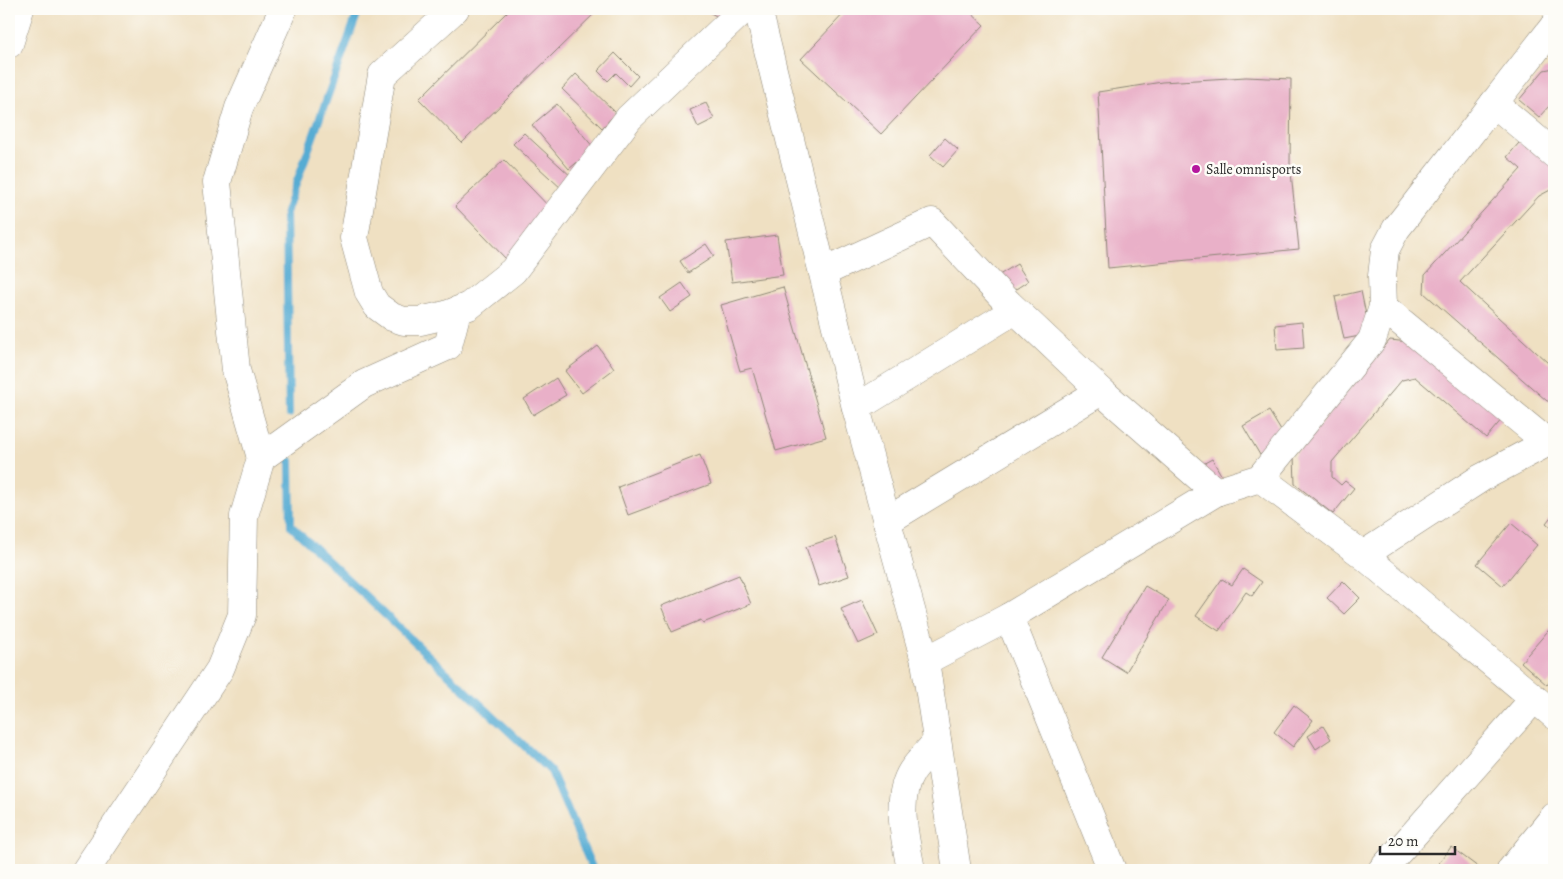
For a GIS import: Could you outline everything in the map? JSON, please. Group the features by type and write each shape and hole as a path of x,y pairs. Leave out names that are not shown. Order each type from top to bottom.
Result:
{"street":[{"path":"9,44 20,9"},
{"path":"86,870 220,668 242,615 244,516 262,458 236,370 217,182 239,108 283,9"},
{"path":"455,9 382,74 354,238 369,293 377,306 392,317 420,321 457,311 469,306 488,293 514,271 628,118 744,9"},
{"path":"758,9 856,408 925,661 957,870"},
{"path":"925,661 1009,617 1216,492 1260,478 1372,340 1383,307 1382,276 1385,250 1396,229 1554,26"},
{"path":"1494,103 1554,154"},
{"path":"824,272 932,222 1015,310 1101,391 1216,492"},
{"path":"1364,555 1481,478 1551,441 1383,307"},
{"path":"856,408 1015,310"},
{"path":"262,458 364,384 448,346 457,311"},
{"path":"887,521 1101,391"},
{"path":"1260,478 1364,555 1544,707 1382,870"},
{"path":"1009,617 1112,870"},
{"path":"911,870 904,825 904,796 912,772 937,742"},
{"path":"1510,870 1554,817"},
{"path":"1529,848 1554,867"}],"building":[{"path":"510,9 599,9 462,143 419,99"},
{"path":"703,9 725,9 720,18"},
{"path":"848,9 967,9 984,25 881,134 801,59"},
{"path":"615,53 638,76 629,86 616,73 608,81 598,71"},
{"path":"1554,68 1554,109 1550,105 1539,117 1519,100 1544,70"},
{"path":"576,74 616,113 602,128 562,89"},
{"name":"Salle omnisports","path":"1246,77 1291,79 1290,163 1299,249 1108,268 1098,92 1162,82"},
{"path":"706,103 714,119 698,127 690,110"},
{"path":"557,104 594,148 569,169 532,125"},
{"path":"524,133 573,178 562,189 513,144"},
{"path":"1524,137 1554,164 1554,188 1539,196 1460,282 1548,363 1554,364 1554,401 1547,401 1424,293 1425,275 1521,169 1507,157"},
{"path":"945,138 958,150 943,167 930,155"},
{"path":"504,160 556,214 507,260 455,206"},
{"path":"777,235 783,275 732,282 726,242"},
{"path":"706,244 714,256 688,273 680,261"},
{"path":"1017,264 1028,281 1007,295 996,277"},
{"path":"682,283 692,297 670,312 660,298"},
{"path":"783,287 826,437 776,451 752,368 740,371 721,305"},
{"path":"1361,291 1370,334 1344,339 1335,297"},
{"path":"1302,322 1304,348 1277,350 1275,325"},
{"path":"1390,340 1418,343 1503,418 1486,438 1415,377 1402,380 1332,462 1332,477 1341,485 1345,481 1354,488 1333,514 1295,484 1294,456"},
{"path":"598,346 614,369 582,393 565,371"},
{"path":"556,378 566,395 533,415 524,399"},
{"path":"1269,411 1286,439 1260,455 1243,426"},
{"path":"700,455 711,484 628,515 618,487"},
{"path":"1212,459 1223,478 1210,485 1199,466"},
{"path":"1554,513 1554,530 1546,523"},
{"path":"1511,523 1537,545 1503,586 1477,564"},
{"path":"835,537 849,576 819,586 806,547"},
{"path":"1243,569 1262,582 1252,596 1246,592 1219,631 1196,616 1222,579 1232,585"},
{"path":"739,575 751,604 703,623 701,620 672,632 661,606"},
{"path":"1343,581 1360,598 1344,614 1327,598"},
{"path":"1145,586 1169,600 1126,672 1102,657"},
{"path":"862,600 878,635 858,644 841,609"},
{"path":"1554,624 1554,677 1547,685 1521,662"},
{"path":"1294,705 1313,720 1293,747 1274,732"},
{"path":"1323,726 1331,739 1316,749 1308,736"},
{"path":"1451,847 1482,870 1434,870"}],"waterway":[{"path":"289,414 286,212 359,9"},
{"path":"290,461 291,526 551,771 593,870"}],"place":[{"name":"Salle omnisports","path":"1196,169"}]}
